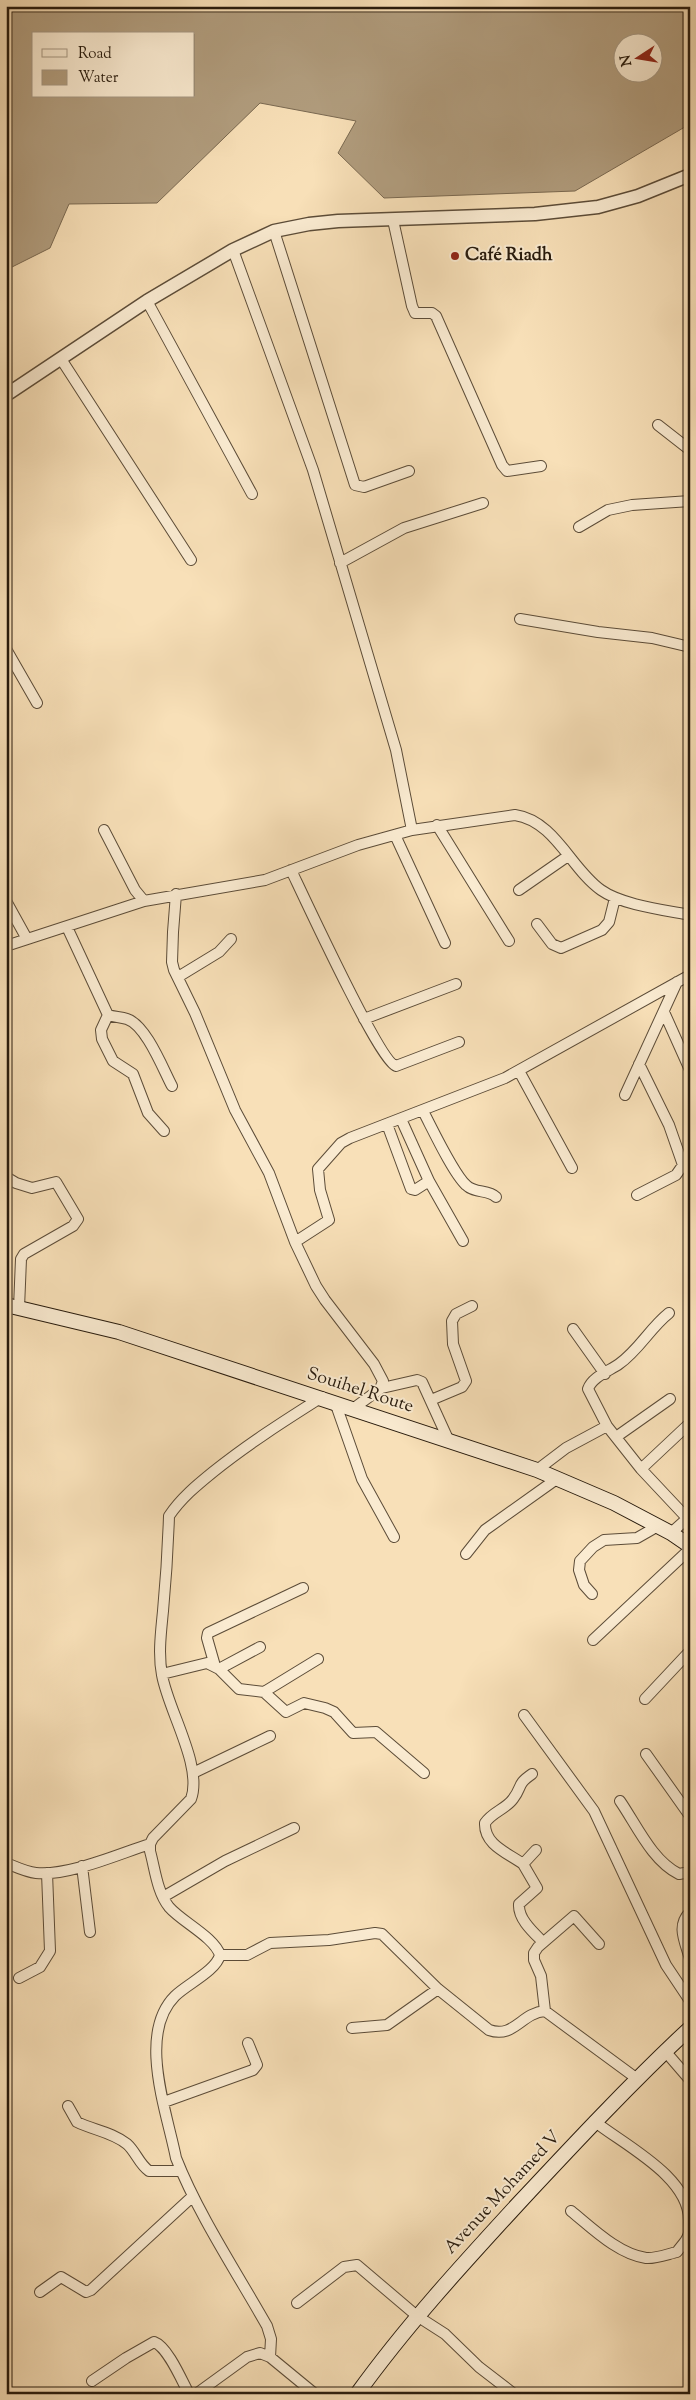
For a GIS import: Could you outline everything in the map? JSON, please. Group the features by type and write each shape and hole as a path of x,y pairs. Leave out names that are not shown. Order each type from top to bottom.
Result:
{"main road":[{"name":"Souihel Route","path":"13,1306 119,1332 322,1397 537,1470 558,1478 658,1526 671,1533 690,1548"},
{"name":"Avenue Mohamed V","path":"357,2394 417,2316 453,2274 594,2121 636,2078 690,2028"}],"street":[{"path":"6,395 148,301 233,250 274,231 309,224 338,221 535,214 598,207 638,196 690,175"},
{"path":"393,220 415,313 432,313 436,316 502,465 507,471 541,466"},
{"path":"274,231 355,485 364,487 409,471"},
{"path":"233,250 294,415 340,563 396,750 412,830"},
{"path":"148,301 252,494"},
{"path":"62,359 191,560"},
{"path":"658,425 690,450"},
{"path":"579,527 608,510 632,505 690,501"},
{"path":"340,563 404,528 483,503"},
{"path":"520,619 662,640 690,647"},
{"path":"6,649 36,703"},
{"path":"6,946 144,901 265,880 358,845 412,830 501,816 523,816 544,829 595,886 615,898 689,914"},
{"path":"437,825 509,941"},
{"path":"104,830 135,890 144,901"},
{"path":"395,835 446,944"},
{"path":"519,890 568,856"},
{"path":"291,870 364,1019 375,1040 393,1066 460,1042"},
{"path":"176,894 172,962 178,977 229,1091 235,1110 255,1151 269,1173 295,1242 325,1300 374,1364 383,1381 382,1388"},
{"path":"537,924 552,944 561,948 602,930 609,922 615,898"},
{"path":"6,900 27,939"},
{"path":"67,927 108,1015 101,1030 108,1053 114,1063 126,1068 133,1074 148,1113 164,1130"},
{"path":"178,977 219,952 230,939"},
{"path":"295,1242 329,1220 320,1190 318,1169 320,1164 342,1143 519,1071 648,996 690,975"},
{"path":"364,1019 456,984"},
{"path":"625,1095 664,1012 673,984"},
{"path":"664,1012 690,1070"},
{"path":"108,1015 128,1019 137,1025 172,1086"},
{"path":"637,1195 676,1175 683,1165 669,1126 639,1064"},
{"path":"519,1071 572,1168"},
{"path":"423,1111 461,1179 474,1191 492,1192 496,1197"},
{"path":"401,1119 429,1181 463,1242"},
{"path":"387,1124 411,1189 416,1190 429,1181"},
{"path":"6,1177 16,1183 32,1188 56,1182 78,1219 73,1226 24,1254 21,1259 13,1306"},
{"path":"431,1400 462,1386 466,1381 453,1344 452,1321 456,1314 472,1306"},
{"path":"669,1313 654,1326 650,1335 630,1356 592,1382 588,1389 607,1426 641,1469 688,1517 671,1533"},
{"path":"574,1329 605,1374"},
{"path":"354,1408 382,1388 419,1380 431,1400 448,1439"},
{"path":"6,1863 29,1872 47,1873 82,1866 150,1844 158,1831 191,1799 194,1791 193,1773 162,1674 160,1654 170,1516 176,1505 239,1451 322,1397"},
{"path":"616,1437 670,1399"},
{"path":"335,1402 362,1479 394,1537"},
{"path":"641,1469 690,1423"},
{"path":"537,1470 566,1448 607,1426"},
{"path":"466,1554 486,1530 558,1478"},
{"path":"592,1594 584,1585 579,1570 580,1561 593,1547 604,1540 637,1538 658,1526"},
{"path":"593,1640 690,1548"},
{"path":"217,1668 207,1638 208,1633 302,1588"},
{"path":"217,1668 260,1647"},
{"path":"645,1699 690,1650"},
{"path":"264,1692 318,1659"},
{"path":"162,1674 200,1663 217,1668 239,1689 264,1692 286,1712 304,1703 325,1708 334,1712 350,1732 376,1732 424,1773"},
{"path":"524,1715 594,1811 662,1958 690,2001"},
{"path":"193,1773 270,1736"},
{"path":"646,1754 690,1816"},
{"path":"532,1774 520,1782 514,1799 488,1819 485,1830 492,1844 523,1864 537,1888 519,1904 518,1909 525,1922 543,1942"},
{"path":"620,1801 651,1848 668,1866 679,1874 690,1872"},
{"path":"163,1896 225,1861 294,1828"},
{"path":"150,1844 163,1896 169,1907 214,1946 220,1955"},
{"path":"523,1864 536,1850"},
{"path":"690,1854 690,1868"},
{"path":"82,1866 90,1932"},
{"path":"19,1978 40,1967 50,1951 47,1873"},
{"path":"690,1912 683,1919 682,1928 690,1959"},
{"path":"599,1944 574,1916 543,1942 534,1953 534,1960 541,1976 545,2011 636,2078"},
{"path":"220,1955 247,1954 259,1946 270,1943 329,1940 359,1934 382,1934 438,1989 489,2030 498,2033 507,2032 532,2014 545,2011"},
{"path":"220,1955 216,1963 175,1996 164,2010 158,2030 155,2059 181,2171 193,2196 267,2326 271,2339 270,2358"},
{"path":"352,2028 387,2025 438,1989"},
{"path":"164,2102 253,2070 257,2065 248,2043"},
{"path":"665,2051 690,2080"},
{"path":"68,2106 77,2122 109,2133 126,2144 139,2162 149,2171 181,2171"},
{"path":"571,2211 600,2235 628,2252 647,2258 677,2252 688,2236 689,2208 668,2178 642,2154 611,2135 594,2121"},
{"path":"40,2292 62,2277 86,2292 91,2290 193,2196"},
{"path":"297,2303 344,2267 353,2264 363,2268 417,2316 441,2331 479,2367 514,2394"},
{"path":"92,2381 154,2342 160,2345 189,2394"},
{"path":"196,2394 253,2354 260,2353 270,2358 315,2394"},
{"path":"687,2394 690,2390"}],"water":[{"path":"6,6 690,6 690,124 575,191 384,198 338,153 356,121 260,103 157,203 69,204 50,248 6,270"}],"place":[{"name":"Café Riadh","path":"455,256"}]}
